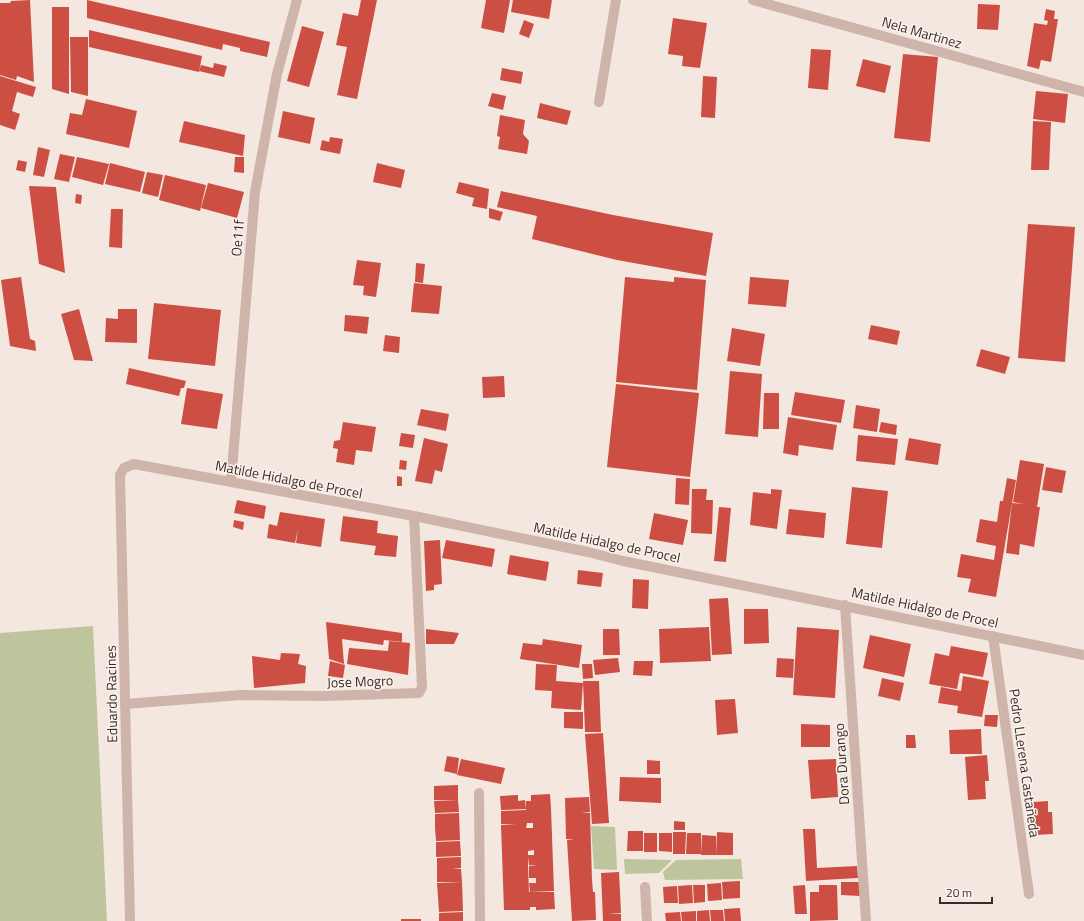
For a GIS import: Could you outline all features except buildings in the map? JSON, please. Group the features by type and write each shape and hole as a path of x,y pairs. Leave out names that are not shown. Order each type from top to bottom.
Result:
{"street":[{"name":"Oe11f","path":"231,482 255,192 276,74 297,0"},
{"path":"599,102 616,0"},
{"name":"Nela Martinez","path":"753,0 1084,92"},
{"name":"Matilde Hidalgo de Procel","path":"124,468 134,464 414,516 588,552 624,561 1084,655"},
{"name":"Eduardo Racines","path":"124,468 120,475 130,921"},
{"name":"Jose Mogro","path":"125,704 241,695 325,696 419,693 422,687 414,516"},
{"name":"Dora Durango","path":"845,605 866,921"},
{"name":"Pedro LLerena Castañeda","path":"993,636 1029,894"},
{"path":"479,793 480,921"},
{"path":"645,887 647,921"}],"green space":[{"path":"93,626 107,921 0,921 0,633"},
{"path":"591,826 615,827 617,870 594,869"},
{"path":"624,859 672,860 659,873 625,874"},
{"path":"741,859 743,879 665,880 663,872 676,860"}]}
